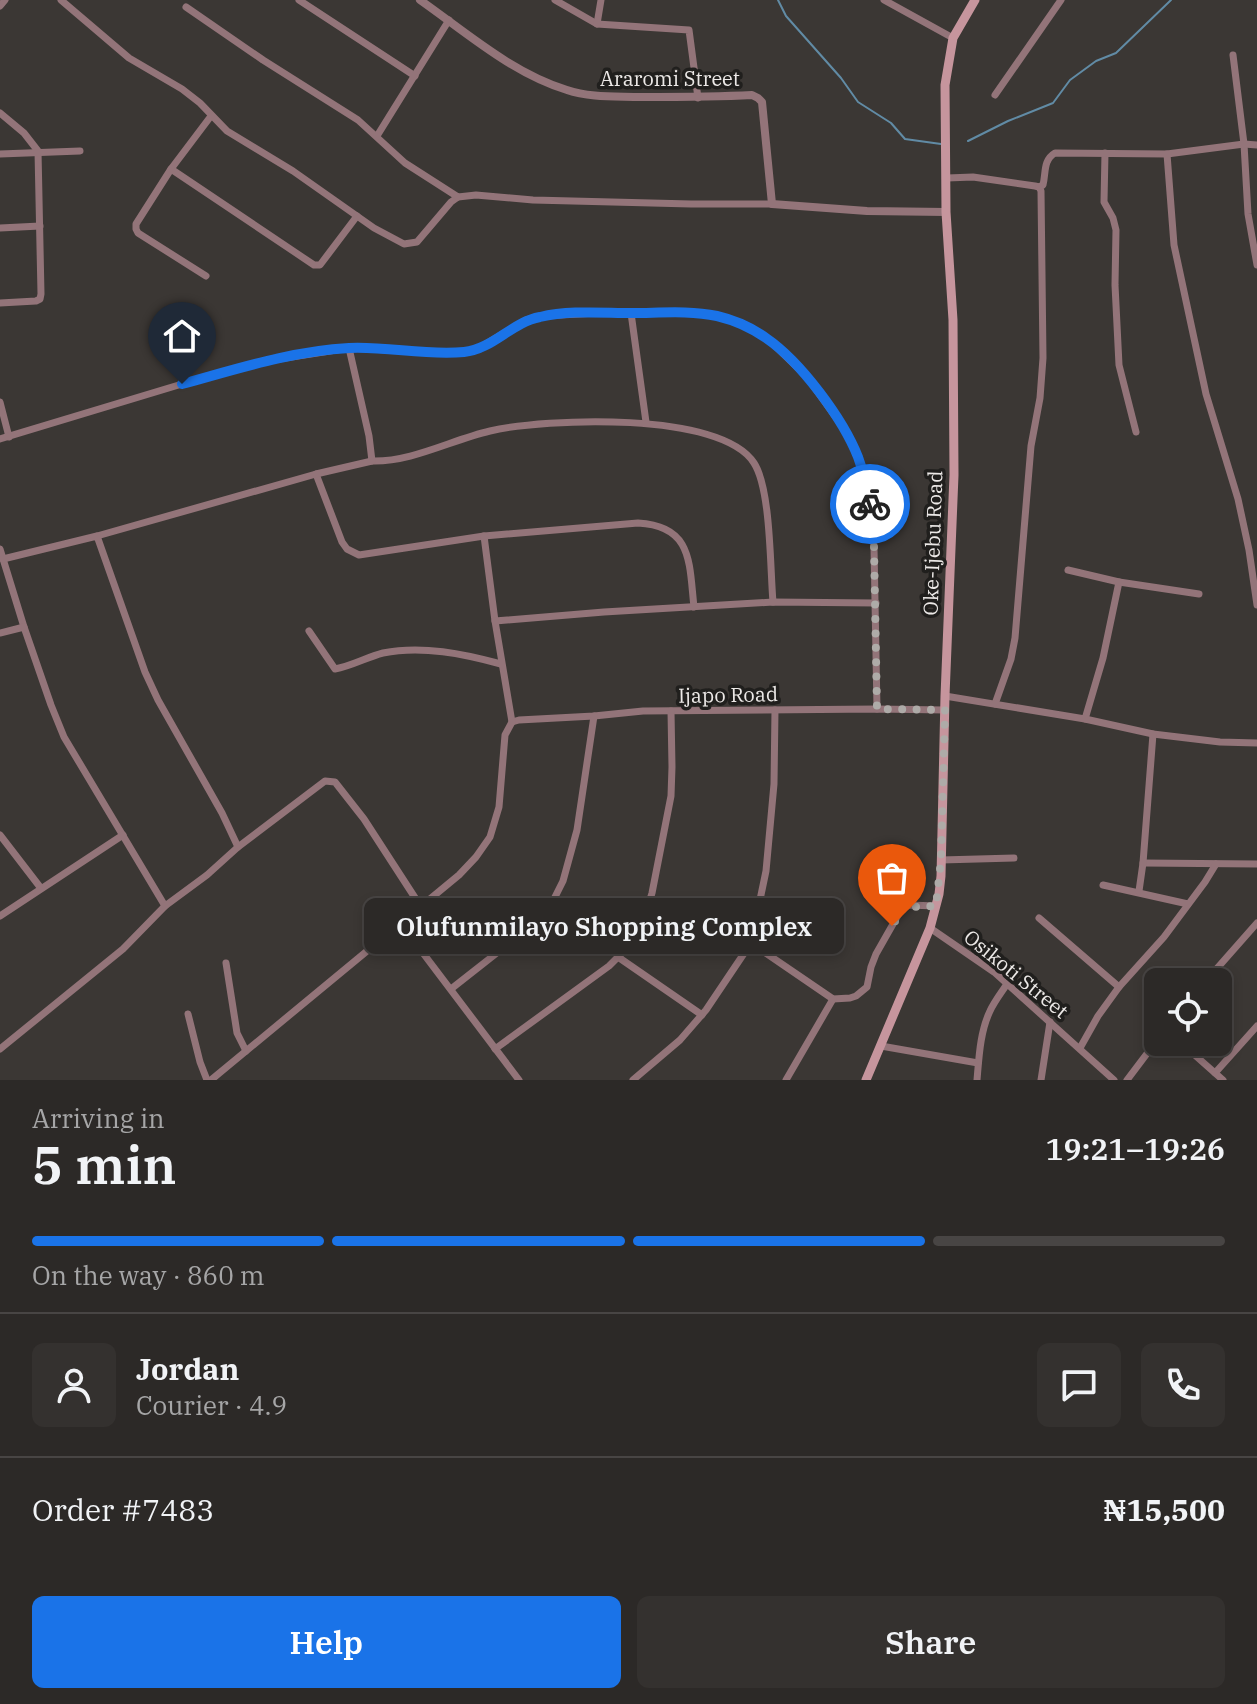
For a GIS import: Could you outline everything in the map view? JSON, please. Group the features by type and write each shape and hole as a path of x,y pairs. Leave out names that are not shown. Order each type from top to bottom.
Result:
{"main road":[{"name":"Oke-Ijebu Road","path":"866,1080 930,928 936,906 941,860 954,475 953,320 946,212 945,85 953,38 975,0"}],"street":[{"path":"0,6 5,0"},
{"path":"61,0 129,58 200,103 227,131 404,244 417,242 458,197 476,195 533,200 772,204 867,211 946,212"},
{"path":"299,0 415,76"},
{"name":"Araromi Street","path":"420,0 505,61 572,92 698,98 752,95 758,98 762,102 772,204"},
{"path":"555,0 597,24 689,30 698,98"},
{"path":"597,24 601,0"},
{"path":"884,0 953,38"},
{"path":"995,95 1061,0"},
{"path":"186,7 358,120 405,163 458,197"},
{"path":"377,136 449,20"},
{"path":"1233,55 1244,144 1248,214 1257,265"},
{"path":"0,113 24,133 38,151 41,294 36,301 0,303"},
{"path":"206,276 138,233 136,224 171,169 211,116"},
{"path":"947,178 978,177 1039,187 1043,185 1046,165 1055,153 1167,154 1257,145"},
{"path":"0,154 80,151"},
{"path":"1105,153 1103,196 1116,230 1119,365 1136,432"},
{"path":"1167,154 1174,245 1206,394 1241,512 1257,605"},
{"path":"171,169 314,265 320,265 357,216"},
{"path":"995,704 1015,638 1031,446 1040,398 1043,358 1039,187"},
{"path":"0,228 40,226"},
{"path":"631,313 646,422"},
{"path":"0,402 4,438 266,361 349,348 448,353 468,351 479,348 526,320 542,316 693,313 736,322 768,339 807,377 847,433 858,457 870,503 873,532 877,709"},
{"path":"349,348 372,461"},
{"path":"3,559 97,536 316,474 372,461 397,460 501,428 539,423 646,422 695,431 746,451 756,466 766,504 773,602"},
{"path":"316,474 342,542 347,549 359,555 484,536 654,524 670,530 685,550 694,607"},
{"path":"97,536 145,672 238,847"},
{"path":"188,1014 200,1062 209,1080 459,875 490,837 499,807 505,735 512,722 484,536"},
{"path":"0,549 24,627 64,737 165,906"},
{"path":"1068,570 1119,582 1199,594"},
{"path":"1085,719 1103,658 1119,582"},
{"path":"495,621 773,602 876,603"},
{"path":"0,633 24,627"},
{"path":"309,631 335,669 381,653 397,651 457,654 501,664"},
{"path":"945,696 1085,719 1153,734 1220,742 1257,742"},
{"path":"633,1080 680,1040 702,1015 751,943 766,871 774,784 775,710"},
{"name":"Ijapo Road","path":"512,722 643,711 945,710"},
{"path":"495,1049 609,966 629,946 643,922 652,893 671,796 671,711"},
{"path":"451,989 540,919 552,903 563,881 577,830 594,716"},
{"path":"1139,891 1153,734"},
{"path":"0,1049 123,949 165,906 325,781 335,782 364,819 421,907"},
{"path":"0,835 40,887"},
{"path":"0,916 123,835"},
{"path":"941,860 1014,858"},
{"path":"1143,863 1257,864"},
{"path":"1080,1048 1119,987 1164,937 1216,864"},
{"path":"1103,885 1188,904"},
{"path":"751,943 833,999 856,996 867,987 876,954 901,910 909,905 936,906"},
{"path":"1039,918 1119,987"},
{"path":"1217,968 1257,923"},
{"path":"401,924 519,1080"},
{"name":"Osikoti Street","path":"930,928 994,972 1114,1080"},
{"path":"618,957 702,1015"},
{"path":"226,963 237,1033 246,1051"},
{"path":"977,1080 986,1021 990,1009 1007,984"},
{"path":"786,1080 833,999"},
{"path":"1041,1080 1050,1022"},
{"path":"1215,1073 1257,1026"},
{"path":"881,1046 978,1063"},
{"path":"1127,1080 1145,1056"},
{"path":"1196,1056 1223,1080"}],"waterway":[{"path":"778,0 786,16 858,102 891,123 905,139 941,144"},
{"path":"968,141 1053,103 1070,80 1096,61 1116,53 1171,0"}],"way so far":[{"path":"870,504 874,547 877,709 945,710 939,894 936,906 904,907 892,926"}],"place":[{"name":"Olufunmilayo Shopping Complex","path":"892,926"}],"route":[{"path":"182,384 266,361 349,348 448,353 468,351 495,340 526,320 557,314 671,312 715,316 736,322 768,339 807,377 847,433 865,478 870,504"}]}
